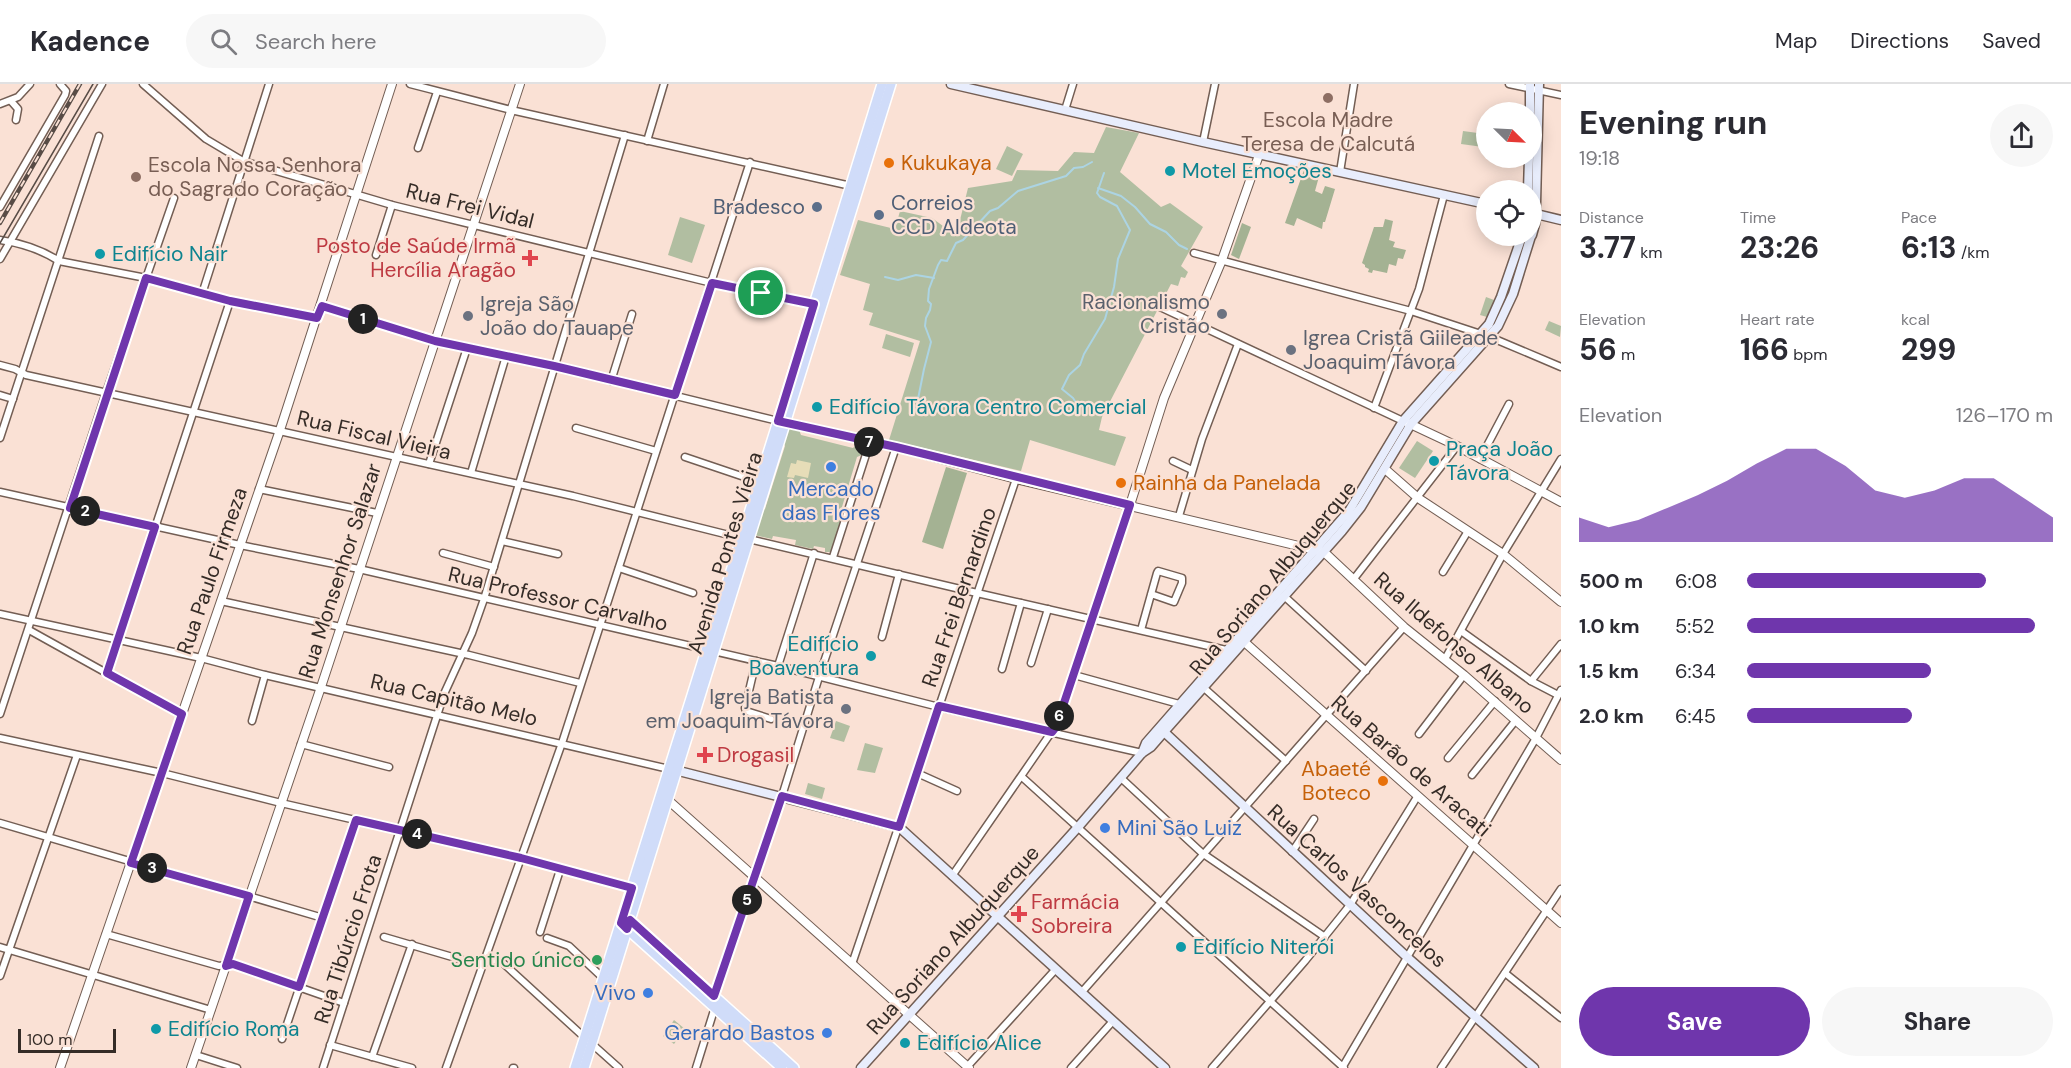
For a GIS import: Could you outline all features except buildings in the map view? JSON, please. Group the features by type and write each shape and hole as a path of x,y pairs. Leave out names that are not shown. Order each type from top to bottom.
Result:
{"main road":[{"name":"Avenida Pontes Vieira","path":"745,538 759,482 782,422 814,304 882,84"},
{"name":"Avenida Pontes Vieira","path":"584,1068 588,1040 603,978 626,924 632,888 673,770 891,84"},
{"path":"951,84 1259,155 1476,202"},
{"path":"1532,102 1534,87"},
{"path":"1533,180 1534,87"},
{"path":"1542,215 1561,220"},
{"path":"1486,335 1519,246"},
{"path":"1486,335 1506,310 1527,246"},
{"name":"Rua Soriano Albuquerque","path":"1358,505 1407,422 1486,335"},
{"name":"Rua Soriano Albuquerque","path":"861,1068 1142,753 1151,747 1179,704 1241,639 1320,550 1358,505 1384,469 1407,422"},
{"name":"Rua Soriano Albuquerque","path":"1241,639 1284,596 1320,550"},
{"name":"Rua Soriano Albuquerque","path":"1162,730 1204,688 1229,652"},
{"name":"Rua Carlos Vasconcelos","path":"1162,730 1408,958 1532,1067"},
{"name":"Avenida Pontes Vieira","path":"575,1068 588,1040 668,800 673,770"},
{"name":"Rua Capitão Melo","path":"673,770 899,827"},
{"path":"899,827 1165,1068"},
{"path":"626,924 714,996 794,1068"},
{"path":"626,924 782,1068"}],"street":[{"path":"0,104 11,101 30,84"},
{"path":"0,207 66,91 60,84"},
{"path":"0,259 102,84"},
{"name":"Rua Frei Vidal","path":"143,84 206,139 243,161 392,205 712,283 814,304"},
{"path":"202,294 269,84"},
{"name":"Rua Paulo Firmeza","path":"60,1068 322,306 392,84"},
{"path":"410,84 511,110 851,186"},
{"name":"Rua Monsenhor Salazar","path":"191,1068 321,687 520,84"},
{"path":"647,141 664,84"},
{"path":"1065,110 1074,84"},
{"path":"1203,142 1215,84"},
{"path":"1340,172 1354,84"},
{"path":"1509,84 1534,87 1561,95"},
{"path":"418,148 436,92"},
{"path":"11,101 18,109 16,120"},
{"name":"Rua Tibúrcio Frota","path":"322,1068 450,679 484,599 625,135"},
{"path":"0,438 99,136"},
{"path":"952,876 1056,727 1164,398 1222,260 1259,155"},
{"path":"446,1068 562,743 750,162"},
{"path":"1374,408 1412,311 1428,260 1444,195"},
{"path":"0,714 70,508 106,393 174,198"},
{"path":"376,255 392,205"},
{"path":"0,240 50,255 59,261 146,278 230,301 317,318"},
{"path":"1194,253 1412,311 1486,335 1561,368"},
{"path":"107,673 230,301"},
{"path":"322,306 435,341 554,366 1320,550"},
{"path":"1160,307 1457,446 1561,502"},
{"path":"611,381 632,314"},
{"path":"1179,516 1215,402 1238,344"},
{"path":"429,464 467,348"},
{"path":"471,473 506,356"},
{"name":"Rua Fiscal Vieira","path":"0,365 15,369 21,374 520,484 1229,652"},
{"path":"0,395 13,399"},
{"path":"1480,459 1509,404"},
{"path":"576,428 656,451"},
{"path":"833,557 870,442"},
{"path":"1353,580 1457,446"},
{"path":"714,996 896,447"},
{"path":"685,458 759,482"},
{"path":"1445,659 1503,554 1561,459"},
{"path":"1173,461 1192,470"},
{"path":"1384,469 1418,498 1503,554 1561,602"},
{"name":"Rua Frei Bernardino","path":"852,964 1017,479"},
{"path":"259,489 377,513"},
{"name":"Rua Professor Carvalho","path":"0,492 359,569 1142,753"},
{"path":"1443,572 1468,531"},
{"path":"502,541 558,554"},
{"name":"Rua Ildefonso Albano","path":"1320,550 1404,627 1495,701 1561,760"},
{"path":"443,553 494,567"},
{"path":"778,666 814,553"},
{"path":"619,568 693,593"},
{"path":"1141,630 1151,594 1158,571 1182,578 1174,602 1151,594"},
{"path":"882,637 898,574"},
{"path":"1284,596 1366,671"},
{"path":"221,601 537,670 580,683"},
{"path":"1002,669 1021,603"},
{"path":"1031,663 1048,609"},
{"name":"Rua Capitão Melo","path":"0,614 201,658 673,770"},
{"path":"1081,993 1404,627"},
{"path":"29,630 182,714"},
{"path":"1022,777 1271,1000 1343,1068 1560,693 1531,681 1461,631"},
{"name":"Rua Barão de Aracati","path":"1241,639 1561,923"},
{"path":"1531,681 1561,644"},
{"path":"756,661 745,708 746,711 771,719"},
{"path":"252,721 265,675"},
{"path":"1074,675 1179,704"},
{"path":"1419,735 1464,675"},
{"path":"1204,688 1286,761"},
{"path":"1448,758 1495,701"},
{"path":"1472,775 1516,720"},
{"path":"0,738 162,773 521,858 632,888"},
{"path":"301,744 389,767"},
{"path":"0,976 77,755"},
{"path":"917,773 957,791"},
{"path":"1121,778 1202,854 1325,937"},
{"path":"1212,1068 1350,905 1417,797"},
{"path":"668,800 911,1014 968,1068 1055,969"},
{"path":"1292,852 1314,819"},
{"path":"282,1039 356,820"},
{"path":"0,823 323,918"},
{"path":"540,932 560,870"},
{"path":"1441,1068 1561,889"},
{"path":"106,934 219,966 233,964 344,1003"},
{"path":"384,937 466,961 484,963 496,960 502,963 619,1068"},
{"path":"547,939 569,946 603,978"},
{"path":"372,1058 412,944"},
{"path":"0,947 211,1010"},
{"path":"1505,973 1561,1018"},
{"path":"696,1068 715,1007"},
{"path":"1071,1068 1113,1022"},
{"path":"330,1045 412,1068"},
{"path":"196,1055 237,1068"}],"green space":[{"path":"1106,127 1139,133 1120,172 1161,207 1170,203 1203,227 1181,266 1188,272 1185,278 1181,277 1178,286 1171,284 1102,417 1099,430 1126,437 1115,466 1030,440 1021,471 889,440 920,341 869,325 873,313 863,310 870,284 840,275 858,220 895,229 900,211 932,218 943,226 958,228 968,188 1012,181 1017,170 1058,171 1074,152 1094,153"},
{"path":"1463,131 1476,133 1476,146 1461,144"},
{"path":"1007,146 1023,154 1012,176 996,169"},
{"path":"1304,170 1320,173 1315,191 1322,194 1325,186 1335,189 1322,229 1297,218 1294,226 1285,223"},
{"path":"680,217 705,225 692,263 668,255"},
{"path":"1385,219 1393,221 1389,240 1395,242 1393,247 1406,250 1403,259 1398,258 1396,266 1389,264 1387,273 1373,270 1372,273 1368,272 1369,269 1362,263 1374,227 1383,227"},
{"path":"1242,223 1251,227 1239,259 1231,255"},
{"path":"1486,297 1494,300 1487,317 1480,315"},
{"path":"1549,321 1561,326 1560,337 1545,330"},
{"path":"886,334 914,343 910,357 882,348"},
{"path":"787,429 799,430 801,435 853,448 857,444 862,445 864,448 862,455 857,457 839,517 841,521 832,552 825,552 825,548 814,546 813,549 795,545 796,540 773,536 772,539 754,535 761,510 765,509 785,446 782,442"},
{"path":"1417,441 1433,451 1415,478 1399,468"},
{"path":"946,467 967,473 943,549 922,542"},
{"path":"836,721 850,726 844,742 830,738"},
{"path":"865,743 883,748 875,773 857,770"},
{"path":"808,783 825,788 822,799 805,794"},
{"path":"674,1020 685,1029 674,1044 663,1036"}],"sand":[{"path":"797,460 811,463 808,478 795,475 794,478 787,477 791,463 796,464"}],"waterway":[{"path":"916,409 931,342 925,326 931,304 928,301 929,289 941,260 947,261 956,243 963,240 990,211 998,208 1018,191 1066,176 1074,168 1083,167 1092,162"},
{"path":"1079,407 1073,398 1062,389 1069,375 1080,365 1105,319 1114,287 1118,259 1130,230 1117,206 1097,193 1104,173"},
{"path":"1098,188 1121,196 1135,207 1150,224 1166,232 1179,245 1187,249"},
{"path":"885,277 898,280 916,275 934,278"}],"tram line":[{"path":"0,243 93,84"}],"railway":[{"path":"0,223 80,84"}],"place":[{"name":"Escola Madre Teresa de Calcutá","path":"1328,98"},
{"name":"Kukukaya","path":"889,163"},
{"name":"Motel Emoções","path":"1170,171"},
{"name":"Escola Nossa Senhora do Sagrado Coração","path":"136,177"},
{"name":"Bradesco","path":"817,207"},
{"name":"Correios CCD Aldeota","path":"879,215"},
{"name":"Edifício Nair","path":"100,254"},
{"name":"Posto de Saúde Irmã Hercília Aragão","path":"530,258"},
{"name":"Racionalismo Cristão","path":"1222,314"},
{"name":"Igreja São João do Tauape","path":"468,316"},
{"name":"Igrea Cristã Giileade Joaquim Távora","path":"1291,350"},
{"name":"Edifício Távora Centro Comercial","path":"817,407"},
{"name":"Praça João Távora","path":"1434,461"},
{"name":"Mercado das Flores","path":"831,467"},
{"name":"Rainha da Panelada","path":"1121,483"},
{"name":"Edifício Boaventura","path":"871,656"},
{"name":"Igreja Batista em Joaquim Távora","path":"846,709"},
{"name":"Drogasil","path":"705,755"},
{"name":"Abaeté Boteco","path":"1383,781"},
{"name":"Mini São Luiz","path":"1105,828"},
{"name":"Farmácia Sobreira","path":"1019,914"},
{"name":"Edifício Niterói","path":"1181,947"},
{"name":"Sentido único","path":"597,960"},
{"name":"Vivo","path":"648,993"},
{"name":"Edifício Roma","path":"156,1029"},
{"name":"Gerardo Bastos","path":"827,1033"},
{"name":"Edifício Alice","path":"905,1043"}],"route":[{"path":"146,278 230,301 317,318 322,306 435,341 675,395 712,283 761,293 814,304 778,421 896,447 1017,479 1130,505 1056,727 1052,732 939,706 899,827 782,796 714,996 630,920 627,929 621,923 632,888 521,858 356,820 299,987 233,964 226,966 249,896 131,863 182,714 107,673 155,527 70,508 106,393 146,278"}]}
